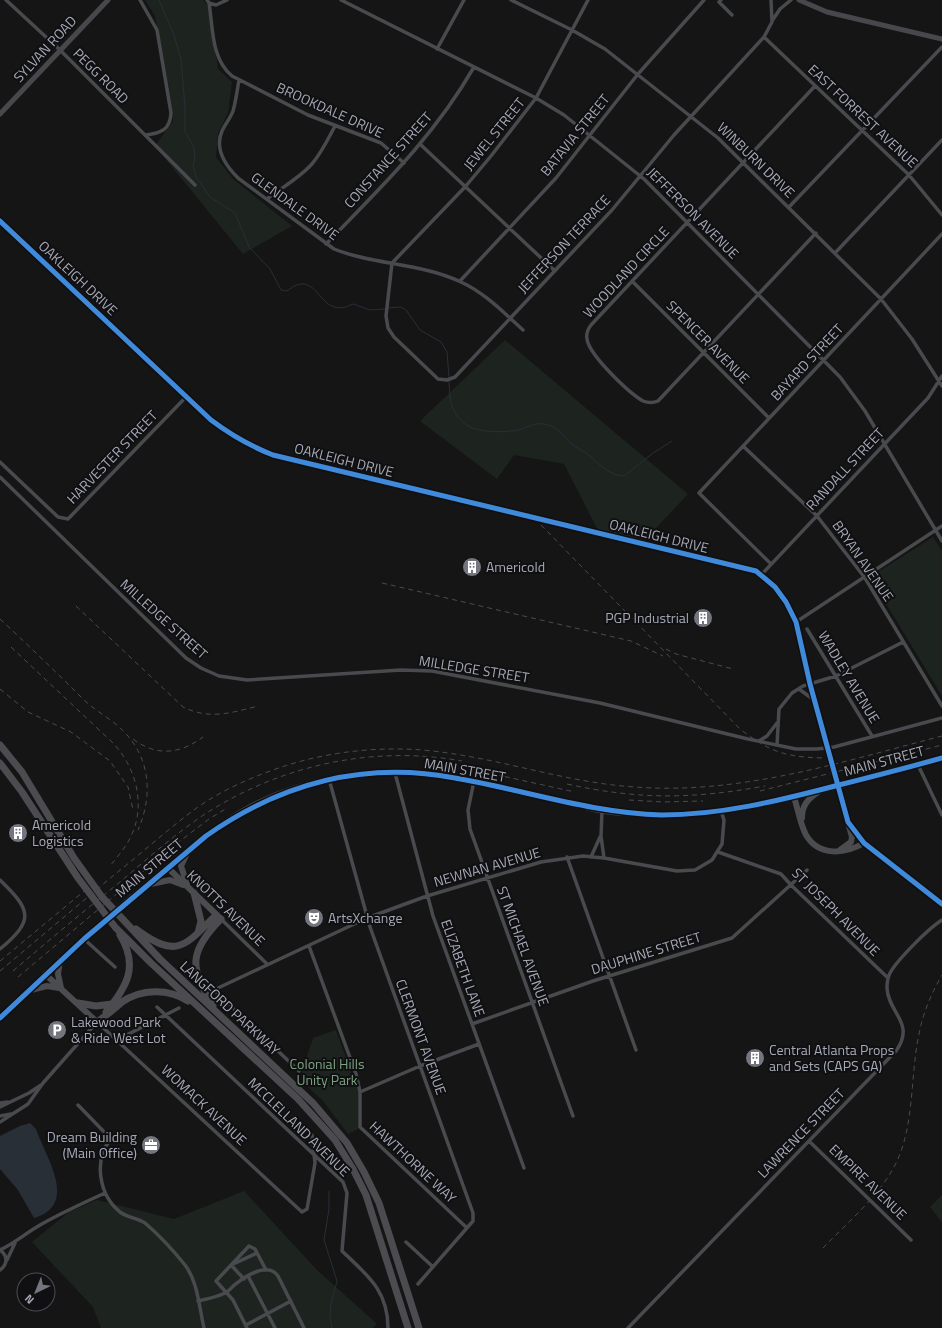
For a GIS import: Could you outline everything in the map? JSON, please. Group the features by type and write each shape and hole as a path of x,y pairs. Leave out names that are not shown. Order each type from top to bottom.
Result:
{"highway":[{"name":"LANGFORD PARKWAY","path":"0,745 22,772 78,863 102,897 118,916 217,1019 311,1112 345,1155 359,1181 374,1217 408,1328"},
{"name":"LANGFORD PARKWAY","path":"0,763 22,792 78,878 115,927 313,1103 338,1131 357,1159 379,1203 419,1328"},
{"path":"191,890 201,921 198,933"},
{"path":"118,916 144,935 164,946 180,946 189,942 218,917"},
{"path":"217,1019 202,986 196,968 196,957 202,939 218,917"},
{"path":"97,1022 126,984 130,962 123,941 115,927"},
{"path":"97,1022 132,997 155,992 168,993 180,997 217,1019"},
{"path":"78,1003 96,1006 112,1004"}],"main road":[{"name":"SYLVAN ROAD","path":"0,114 108,0"},
{"path":"799,0 827,12 942,39"},
{"name":"MAIN STREET","path":"0,1018 45,974 94,930 148,886 189,849 227,821 258,804 291,790 329,779 363,774 395,772 437,775 474,781 602,810 663,815 721,811 794,797 942,758"},
{"path":"802,824 804,806 810,798 821,790"},
{"path":"794,797 806,834 814,844 824,850 835,852 852,849 864,843"},
{"path":"835,852 844,848 851,842 852,837 848,822"},
{"path":"189,849 181,866 183,875 191,890"},
{"name":"KNOTTS AVENUE","path":"168,868 218,917"},
{"path":"148,886 157,882 170,880 191,890"},
{"path":"26,993 47,986 62,990 58,974 60,960"},
{"name":"WOMACK AVENUE","path":"45,974 97,1022"}],"street":[{"name":"PEGG ROAD","path":"6,0 60,50 195,185"},
{"path":"140,0 157,30 171,113 170,121 165,129 158,133 146,135"},
{"path":"208,1 216,5 227,0"},
{"name":"JEFFERSON AVENUE","path":"341,0 536,98 564,115 640,176 824,360 854,395 942,541"},
{"path":"437,48 464,0"},
{"name":"WINBURN DRIVE","path":"511,0 572,30 605,49 718,138 816,233 881,299 912,339 942,386"},
{"name":"JEWEL STREET","path":"392,263 465,187 536,98 588,0"},
{"name":"BATAVIA STREET","path":"460,281 556,178 638,74 704,0"},
{"path":"721,0 719,2 732,15"},
{"name":"JEFFERSON TERRACE","path":"392,263 386,316 388,328 394,337 438,379 447,380 455,377 554,271 692,116 764,38 772,22 771,0"},
{"path":"772,22 780,9 791,0"},
{"name":"BROOKDALE DRIVE","path":"208,1 218,60 226,72 308,115 381,143 404,164"},
{"name":"EAST FORREST AVENUE","path":"764,38 909,175 942,215"},
{"path":"789,208 942,47"},
{"name":"CONSTANCE STREET","path":"326,244 421,145 449,107 474,67"},
{"name":"GLENDALE DRIVE","path":"239,80 232,112 220,136 220,151 225,164 238,178 326,244 349,255 392,263 460,281 482,294 524,330"},
{"name":"WOODLAND CIRCLE","path":"815,86 591,325 587,333 589,347 613,376 642,400 654,402 661,398 816,233"},
{"path":"267,199 286,187 311,165 335,126"},
{"path":"835,253 942,140"},
{"path":"421,145 554,271"},
{"name":"OAKLEIGH DRIVE","path":"0,221 186,397 228,433 250,445 273,455 756,571 760,575"},
{"name":"BAYARD STREET","path":"771,564 699,493 942,234"},
{"name":"SPENCER AVENUE","path":"632,281 769,418"},
{"name":"RANDALL STREET","path":"760,575 928,398 942,376"},
{"name":"HARVESTER STREET","path":"0,462 52,511 63,519 71,516 186,397"},
{"name":"BRYAN AVENUE","path":"743,446 817,516 865,578 942,706"},
{"name":"MILLEDGE STREET","path":"0,477 186,658 201,668 219,676 247,680 401,670 432,671 600,703 796,749 817,749 942,718"},
{"path":"796,622 942,526"},
{"path":"760,575 775,587 786,602 796,622 810,684 848,822 864,843 942,904"},
{"name":"WADLEY AVENUE","path":"807,629 872,736"},
{"path":"777,745 777,723 779,710 783,701 792,692 810,684 836,676 903,642"},
{"path":"799,688 815,700"},
{"path":"759,741 767,736 777,723"},
{"path":"918,765 942,815"},
{"name":"ELIZABETH LANE","path":"395,772 427,896 524,1168"},
{"name":"CLERMONT AVENUE","path":"329,779 367,918 473,1213 473,1221 432,1266 418,1284"},
{"name":"ST MICHAEL AVENUE","path":"474,781 468,810 468,822 573,1116"},
{"path":"602,810 601,836 604,858"},
{"name":"NEWNAN AVENUE","path":"299,1071 217,993 218,988 367,918 427,896 541,862 567,857 591,857 685,871 704,866 718,852 724,835 724,820 721,811"},
{"path":"591,857 601,836"},
{"name":"ST JOSEPH AVENUE","path":"718,852 781,874 790,885 888,978"},
{"path":"567,857 636,1050"},
{"name":"DAUPHINE STREET","path":"472,1024 609,976 732,938 807,870"},
{"path":"0,880 19,898 24,910 25,918 21,930 0,949"},
{"name":"KNOTTS AVENUE","path":"218,917 267,964"},
{"path":"888,978 894,967 927,932 942,920"},
{"path":"84,939 115,967"},
{"name":"HAWTHORNE WAY","path":"309,946 356,1074 360,1092 360,1127 467,1228"},
{"name":"LAWRENCE STREET","path":"628,1328 901,1045 904,1036 903,1027 888,996 888,978"},
{"name":"MCCLELLAND AVENUE","path":"157,1007 343,1182 346,1188 342,1251 371,1278 380,1292 385,1304 388,1328"},
{"path":"117,1040 179,1008"},
{"path":"0,1122 28,1104 43,1083 97,1022"},
{"name":"WOMACK AVENUE","path":"97,1022 302,1212 307,1209 315,1156"},
{"path":"360,1092 420,1066 479,1044"},
{"path":"0,1107 29,1093 43,1083"},
{"path":"0,1103 11,1102"},
{"path":"78,1105 111,1139 100,1161 100,1175 105,1193 121,1212 145,1224 174,1253 193,1278 204,1328"},
{"path":"0,1116 14,1114"},
{"path":"312,1135 315,1156"},
{"name":"EMPIRE AVENUE","path":"809,1141 911,1240"},
{"path":"6,1261 5,1254 0,1250 16,1242 49,1220 105,1193"},
{"path":"0,1270 16,1242"},
{"path":"406,1242 432,1266"},
{"path":"266,1270 257,1253 249,1246 216,1281 227,1293 246,1327 291,1301"},
{"path":"232,1265 257,1253"},
{"path":"232,1265 244,1279"},
{"path":"198,1301 227,1293 236,1283 248,1276 266,1270 276,1273 304,1328"},
{"path":"248,1276 275,1328"}],"green space":[{"path":"145,0 203,0 208,6 218,69 232,82 228,113 218,133 216,157 233,179 292,226 243,254 155,146 173,121 155,16"},
{"path":"505,340 688,494 642,543 601,536 564,464 514,455 497,479 420,421"},
{"path":"933,537 942,551 942,696 870,577"},
{"name":"Colonial Hills Unity Park","path":"336,1030 358,1091 358,1129 348,1134 323,1101 305,1084 302,1071 313,1038"},
{"path":"244,1191 317,1270 377,1324 373,1328 101,1328 93,1307 32,1242 69,1212 97,1200 174,1219"},
{"path":"942,1195 942,1222 930,1207"}],"shaded area":[{"path":"30,1123 36,1129 51,1166 56,1179 57,1191 55,1202 48,1212 34,1218 18,1190 0,1169 0,1136 20,1126"}],"waterway":[{"path":"159,0 174,35 181,59 185,107 185,132 194,147 195,159 193,165 196,177 210,197 235,213 249,247 270,269 281,290 287,291 298,285 306,284 313,288 332,306 341,308 353,304 370,310 385,309"},
{"path":"388,308 401,307 406,310 420,330 441,342 447,352 449,377"},
{"path":"449,381 454,411 468,426 479,430 502,432 522,429 536,424 551,426 558,430 573,445 589,455 609,472 614,474 624,476 653,453 672,441"},
{"path":"329,1191 329,1209 324,1240 337,1281 331,1304 330,1316 332,1328"}],"railway":[{"path":"541,525 740,729 760,743 778,752 798,756 823,758"},
{"path":"382,583 631,641 663,656"},
{"path":"76,606 183,707 202,713 220,714 258,706"},
{"path":"0,619 87,703 119,727 137,749 143,762 147,789 146,803 138,830"},
{"path":"11,647 113,743 121,752 132,774 138,798 136,822 128,843 110,866"},
{"path":"666,649 676,654 733,669"},
{"path":"0,689 28,712 71,732 110,761 128,787 133,810"},
{"path":"0,971 177,823 208,800 255,777 310,759 349,752 409,749 471,757 564,777 611,785 674,788 713,786 790,774 828,766 942,736"},
{"path":"133,739 151,749 168,751 186,747 203,737"},
{"path":"760,791 942,745"},
{"path":"13,971 172,838 205,814 234,797 296,771 329,763 362,758 395,756 429,757 462,761"},
{"path":"452,765 575,792"},
{"path":"567,784 619,793 666,796 714,793 765,786"},
{"path":"629,800 663,802 703,801"},
{"path":"18,977 176,844 209,819 227,808"},
{"path":"0,961 95,882"},
{"path":"823,1248 872,1198 889,1176 895,1165 906,1134 909,1118 916,1050 921,1026 934,989 942,975"}],"cycle path":[{"path":"0,221 211,420 256,448 273,455 756,571 775,587 786,602 796,622 810,684 848,822 864,843 942,904"},
{"path":"0,1018 84,939 206,836 234,818 263,803 293,790 324,781 356,775 421,773 481,783 583,806 662,815 705,813 771,802 942,758"}],"place":[{"name":"Americold","path":"472,567"},
{"name":"PGP Industrial","path":"703,618"},
{"name":"Americold Logistics","path":"18,833"},
{"name":"ArtsXchange","path":"314,918"},
{"name":"Lakewood Park & Ride West Lot","path":"57,1030"},
{"name":"Central Atlanta Props and Sets (CAPS GA)","path":"755,1058"},
{"name":"Dream Building (Main Office)","path":"151,1145"}]}
